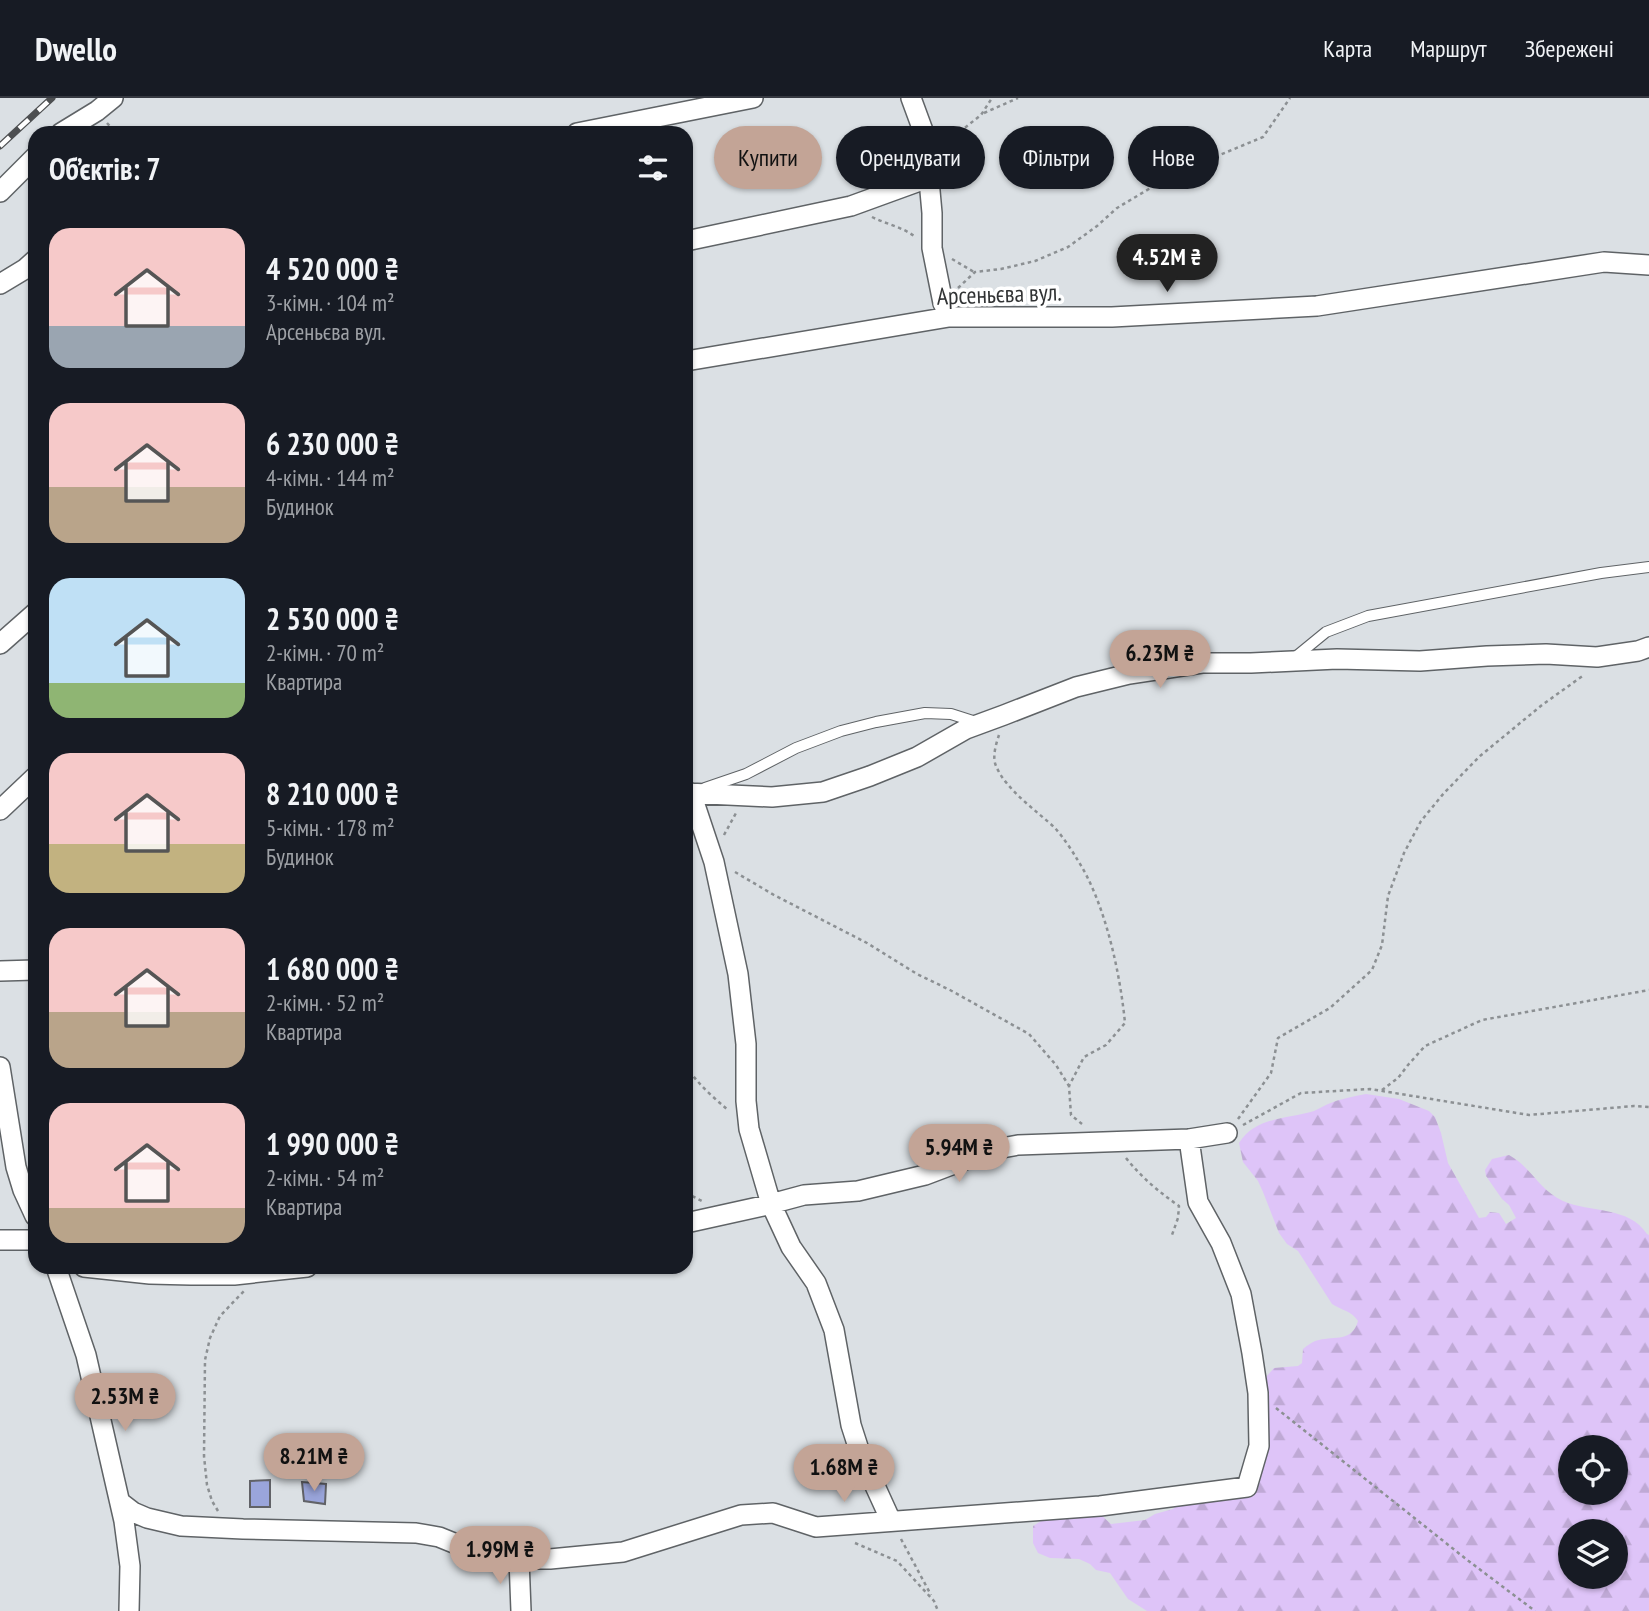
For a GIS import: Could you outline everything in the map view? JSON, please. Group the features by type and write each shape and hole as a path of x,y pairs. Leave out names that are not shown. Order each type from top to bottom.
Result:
{"street":[{"path":"72,126 113,98"},
{"path":"611,126 753,98"},
{"path":"911,98 921,126"},
{"path":"0,192 28,164"},
{"path":"693,240 850,206 885,189"},
{"path":"930,189 932,248 946,310"},
{"name":"Арсеньєва вул.","path":"693,360 946,310 1112,317 1317,306 1604,262 1649,265"},
{"path":"0,284 28,266"},
{"path":"0,644 28,619"},
{"path":"693,793 772,797 822,792 917,757 966,729 1076,687 1129,674 1202,663 1337,659 1420,662 1546,654 1597,657 1649,647"},
{"path":"0,810 28,784"},
{"path":"693,806 714,862 738,974 746,1044 749,1129 771,1204 791,1247 816,1283 834,1330 851,1425 860,1453 891,1521"},
{"path":"0,971 28,970"},
{"path":"0,1067 16,1167 28,1201"},
{"path":"693,1221 804,1195 858,1191 925,1175 991,1150 1018,1145 1189,1139 1227,1133"},
{"path":"120,1502 133,1512 180,1526 416,1533 439,1537 481,1554 519,1559 551,1559 623,1552 741,1515 773,1513 816,1527 1100,1506 1247,1487 1259,1446 1258,1394 1252,1353 1241,1294 1221,1243 1198,1202 1189,1139"},
{"path":"0,1240 28,1240"},
{"path":"58,1274 86,1355 120,1502 130,1566 130,1611"},
{"path":"150,1274 243,1274"},
{"path":"519,1559 521,1611"}],"lane":[{"path":"1290,661 1326,632 1368,616 1601,573 1649,567"},
{"path":"693,791 746,774 807,744 841,731 876,722 925,713 951,714 981,724"}],"path":[{"path":"970,126 992,98"},
{"path":"981,115 1017,98"},
{"path":"850,206 885,224 908,232 975,272 1035,261 1068,247 1116,208 1166,179 1263,136 1290,98"},
{"path":"946,310 975,272"},
{"path":"1227,1133 1271,1073 1278,1038 1330,1008 1372,970 1381,945 1388,896 1404,853 1421,821 1480,756 1542,705 1611,655"},
{"path":"1004,715 995,748 995,765 1027,805 1056,830 1079,861 1095,895 1108,934 1123,998 1125,1023 1106,1045 1084,1057 1069,1086"},
{"path":"749,796 735,814 714,862 867,943 917,974 1029,1034 1056,1065 1069,1086 1071,1115 1111,1142 1136,1171 1179,1206 1172,1235"},
{"path":"1381,1090 1398,1078 1425,1046 1482,1020 1649,990"},
{"path":"693,1075 749,1129"},
{"path":"1227,1133 1301,1093 1381,1090 1530,1115 1649,1107"},
{"path":"229,1528 212,1501 206,1485 205,1360 210,1338 220,1316 261,1274"},
{"path":"1258,1394 1535,1611"},
{"path":"891,1521 938,1611"},
{"path":"851,1541 897,1561 934,1601"}],"green space":[{"path":"1366,1094 1399,1099 1429,1111 1435,1117 1441,1133 1448,1163 1479,1218 1486,1217 1490,1212 1499,1213 1506,1224 1516,1218 1486,1176 1485,1170 1492,1159 1509,1155 1555,1197 1574,1205 1620,1214 1639,1225 1649,1235 1649,1611 1147,1611 1128,1599 1110,1573 1096,1570 1079,1559 1050,1558 1038,1553 1033,1543 1033,1526 1081,1497 1096,1499 1101,1515 1111,1524 1145,1520 1173,1509 1182,1501 1251,1486 1265,1378 1274,1368 1298,1366 1302,1363 1303,1349 1307,1346 1317,1341 1347,1335 1358,1321 1350,1313 1332,1304 1298,1251 1287,1244 1279,1233 1258,1181 1243,1162 1239,1143 1254,1128 1272,1120 1314,1111 1347,1098"}],"building":[{"path":"270,1480 270,1507 250,1507 250,1481"},
{"path":"302,1482 326,1484 325,1504 304,1501"}],"railway":[{"path":"0,146 52,98"}]}
